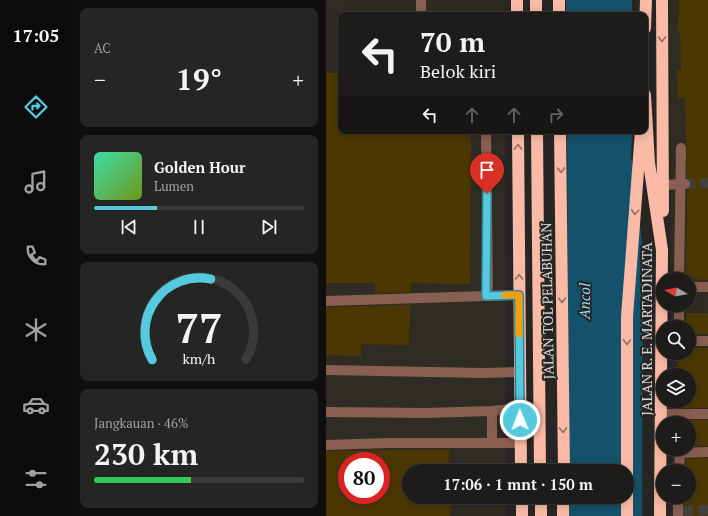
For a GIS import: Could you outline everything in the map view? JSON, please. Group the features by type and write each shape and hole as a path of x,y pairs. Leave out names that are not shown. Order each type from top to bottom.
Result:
{"highway":[{"path":"517,0 517,12"},
{"path":"536,0 536,12"},
{"path":"559,0 559,12"},
{"path":"646,0 646,12"},
{"path":"662,0 662,250"},
{"path":"518,134 521,464"},
{"name":"JALAN TOL PELABUHAN","path":"538,134 540,464"},
{"name":"JALAN TOL PELABUHAN","path":"560,134 564,464"},
{"path":"627,516 627,317 641,134"},
{"name":"JALAN R. E. MARTADINATA","path":"647,134 649,163 662,250 663,272"},
{"name":"JALAN R. E. MARTADINATA","path":"660,516 662,360"},
{"path":"522,504 522,516"},
{"path":"541,504 541,516"},
{"path":"563,504 563,516"}],"street":[{"path":"421,0 421,12"},
{"path":"486,134 488,279 486,296"},
{"path":"679,272 683,184 681,148"},
{"path":"663,185 683,184"},
{"path":"696,287 708,287"},
{"path":"326,301 519,295"},
{"path":"696,341 708,341"},
{"path":"326,370 483,373 519,372"},
{"path":"326,412 426,413 492,411 520,408"},
{"path":"492,411 492,443"},
{"path":"661,414 708,414"},
{"path":"326,445 390,443 521,443"},
{"path":"679,464 680,454 708,452"}],"shaded area":[{"path":"326,0 504,0 504,12 338,12 338,134 505,134 506,464 402,464 402,504 506,504 506,516 326,516"},
{"path":"670,0 708,0 708,516 671,516 671,504 696,504 696,464 671,464 671,456 696,456 696,416 671,416 671,408 696,408 696,368 671,368 671,360 696,360 696,320 671,320 671,312 696,312 696,272 671,272"}],"water":[{"path":"566,0 632,0 632,12 566,12"},
{"name":"Ancol","path":"567,134 632,134 631,156 643,248 642,516 569,516 569,504 634,504 634,464 569,464"}],"building":[{"path":"679,0 708,0 708,280 696,279 696,272 686,272 687,190 691,184 687,178 685,98 678,98 677,70 681,70 680,31 678,31"},
{"path":"326,73 338,73 338,134 471,134 470,284 411,283 410,292 375,293 375,283 326,283"},
{"path":"410,305 409,345 361,344 361,356 326,355 326,307"},
{"path":"686,313 708,313 708,334 696,334 696,320 686,320"},
{"path":"696,348 708,348 708,408 696,408 696,368 678,368 678,360 696,360"},
{"path":"696,420 708,420 708,446 696,446"},
{"path":"449,450 450,464 402,464 402,504 450,504 450,516 326,516 326,451"},
{"path":"708,458 708,516 684,516 684,504 696,504 696,464 686,464 686,459"}],"tunnel":[{"path":"685,184 708,183"},
{"path":"683,511 708,510"}],"slow traffic":[{"path":"505,295 519,295 519,334"}],"route":[{"path":"487,194 488,287 486,296 519,295 520,420"}]}
